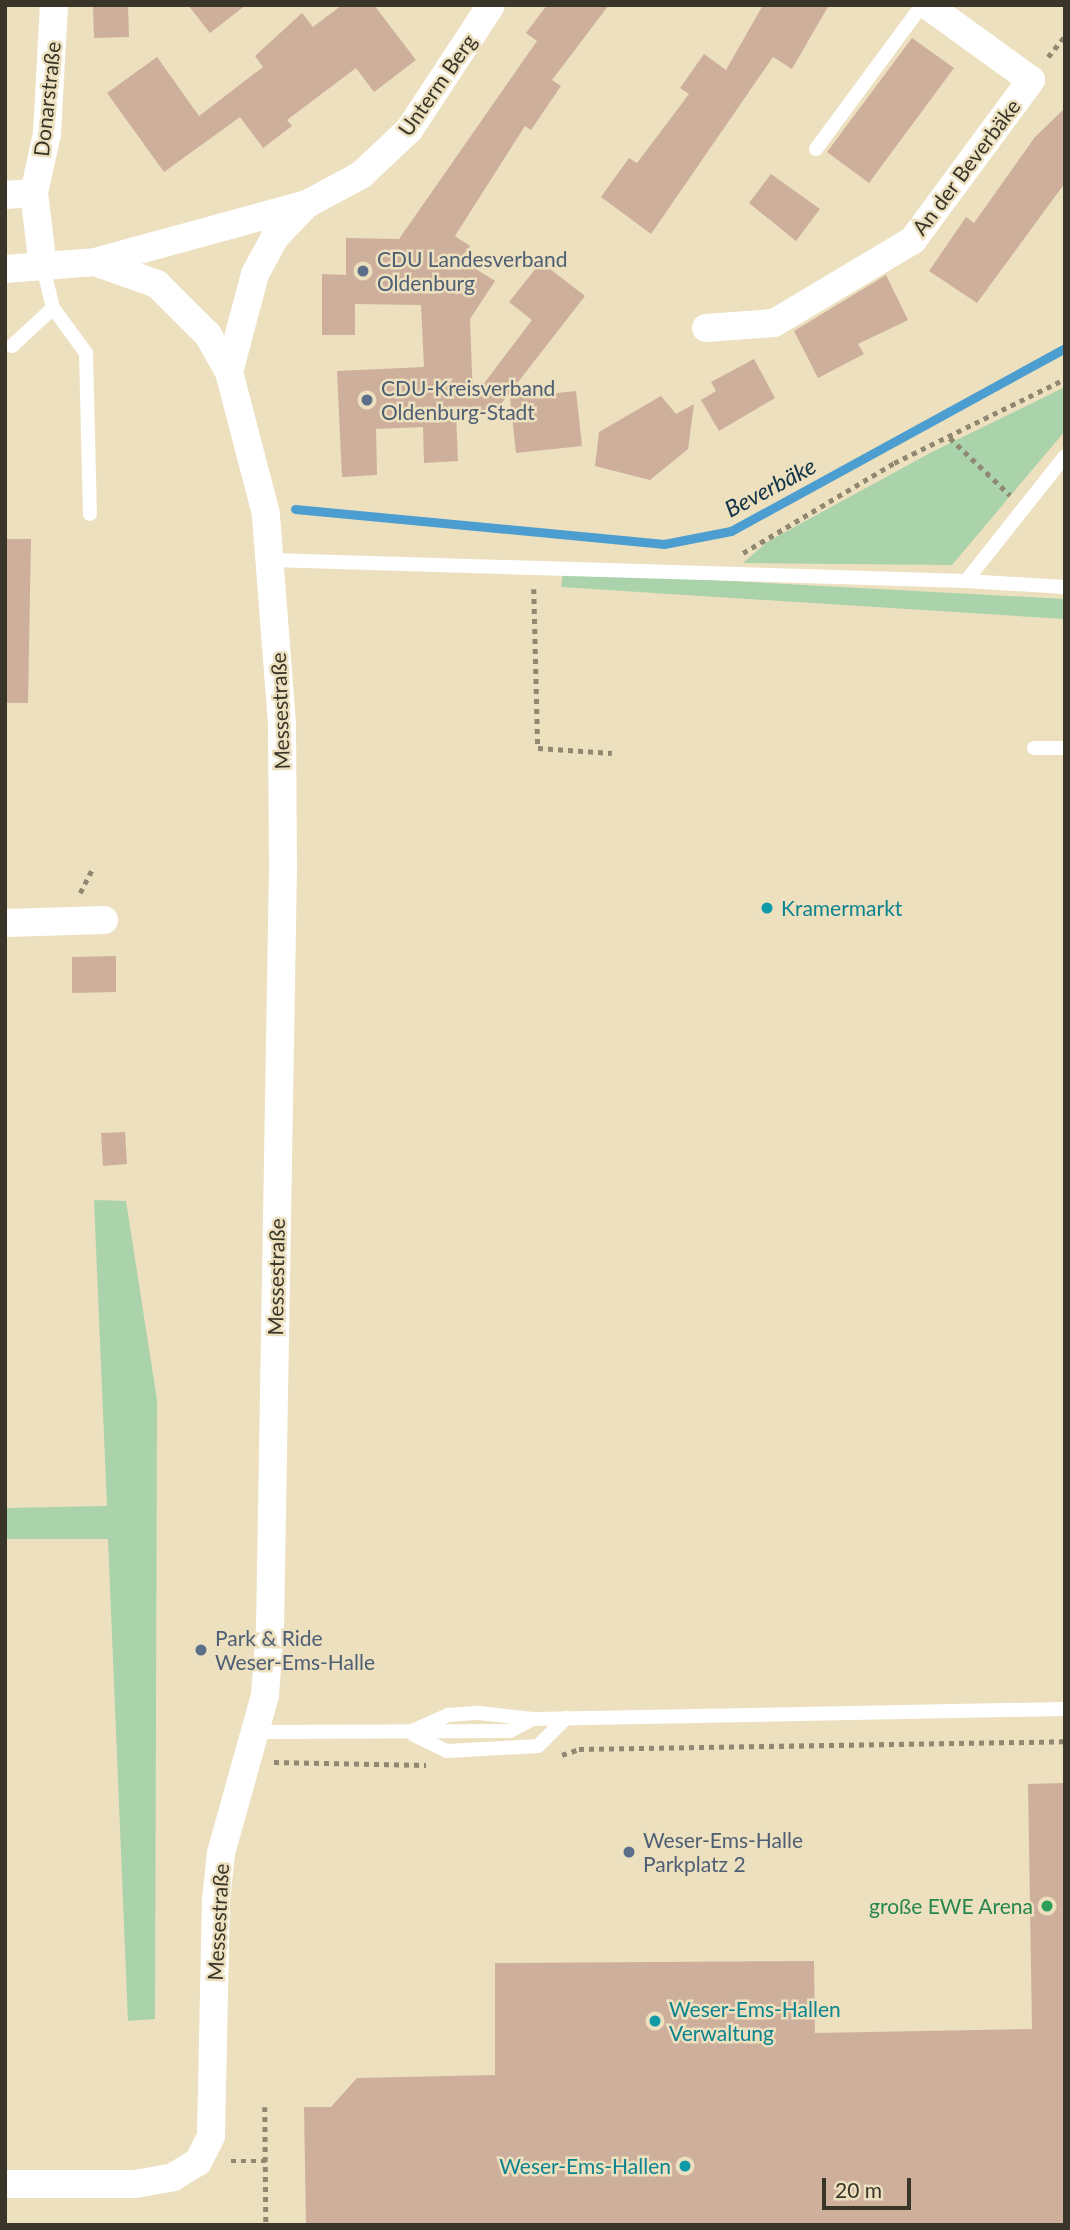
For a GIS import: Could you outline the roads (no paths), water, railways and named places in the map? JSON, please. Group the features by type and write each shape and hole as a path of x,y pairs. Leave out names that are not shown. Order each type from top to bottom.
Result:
{"street":[{"name":"Donarstraße","path":"34,193 47,134 54,5"},
{"name":"Unterm Berg","path":"5,269 95,262 307,204 361,175 409,130 491,5"},
{"name":"An der Beverbäke","path":"706,328 774,323 913,240 1031,80 928,5"},
{"path":"5,195 34,193 44,267"},
{"name":"Unterm Berg","path":"229,372 255,274 275,237 307,204"},
{"name":"Messestraße","path":"5,2184 135,2184 173,2177 198,2162 211,2136 221,1853 257,1732 270,1628 283,867 272,560 229,372 183,305 126,269 95,262"},
{"path":"5,923 104,920"}],"lane":[{"path":"816,149 922,5"},
{"path":"44,267 53,308 86,353 90,514"},
{"path":"12,346 53,308"},
{"path":"966,581 1022,505 1065,456"},
{"path":"272,560 533,563 1065,587"},
{"path":"1034,748 1065,748"},
{"path":"410,1732 448,1715 479,1713 533,1719 1065,1709"},
{"path":"410,1732 447,1751 538,1746 566,1718"},
{"path":"257,1732 510,1731 533,1719"}],"waterway":[{"name":"Beverbäke","path":"295,509 664,544 731,531 1065,348"}],"place":[{"name":"CDU Landesverband Oldenburg","path":"363,271"},
{"name":"CDU-Kreisverband Oldenburg-Stadt","path":"367,400"},
{"name":"Kramermarkt","path":"767,908"},
{"name":"Park & Ride Weser-Ems-Halle","path":"201,1650"},
{"name":"Weser-Ems-Halle Parkplatz 2","path":"629,1852"},
{"name":"große EWE Arena","path":"1047,1906"},
{"name":"Weser-Ems-Hallen Verwaltung","path":"655,2021"},
{"name":"Weser-Ems-Hallen","path":"685,2166"}]}
